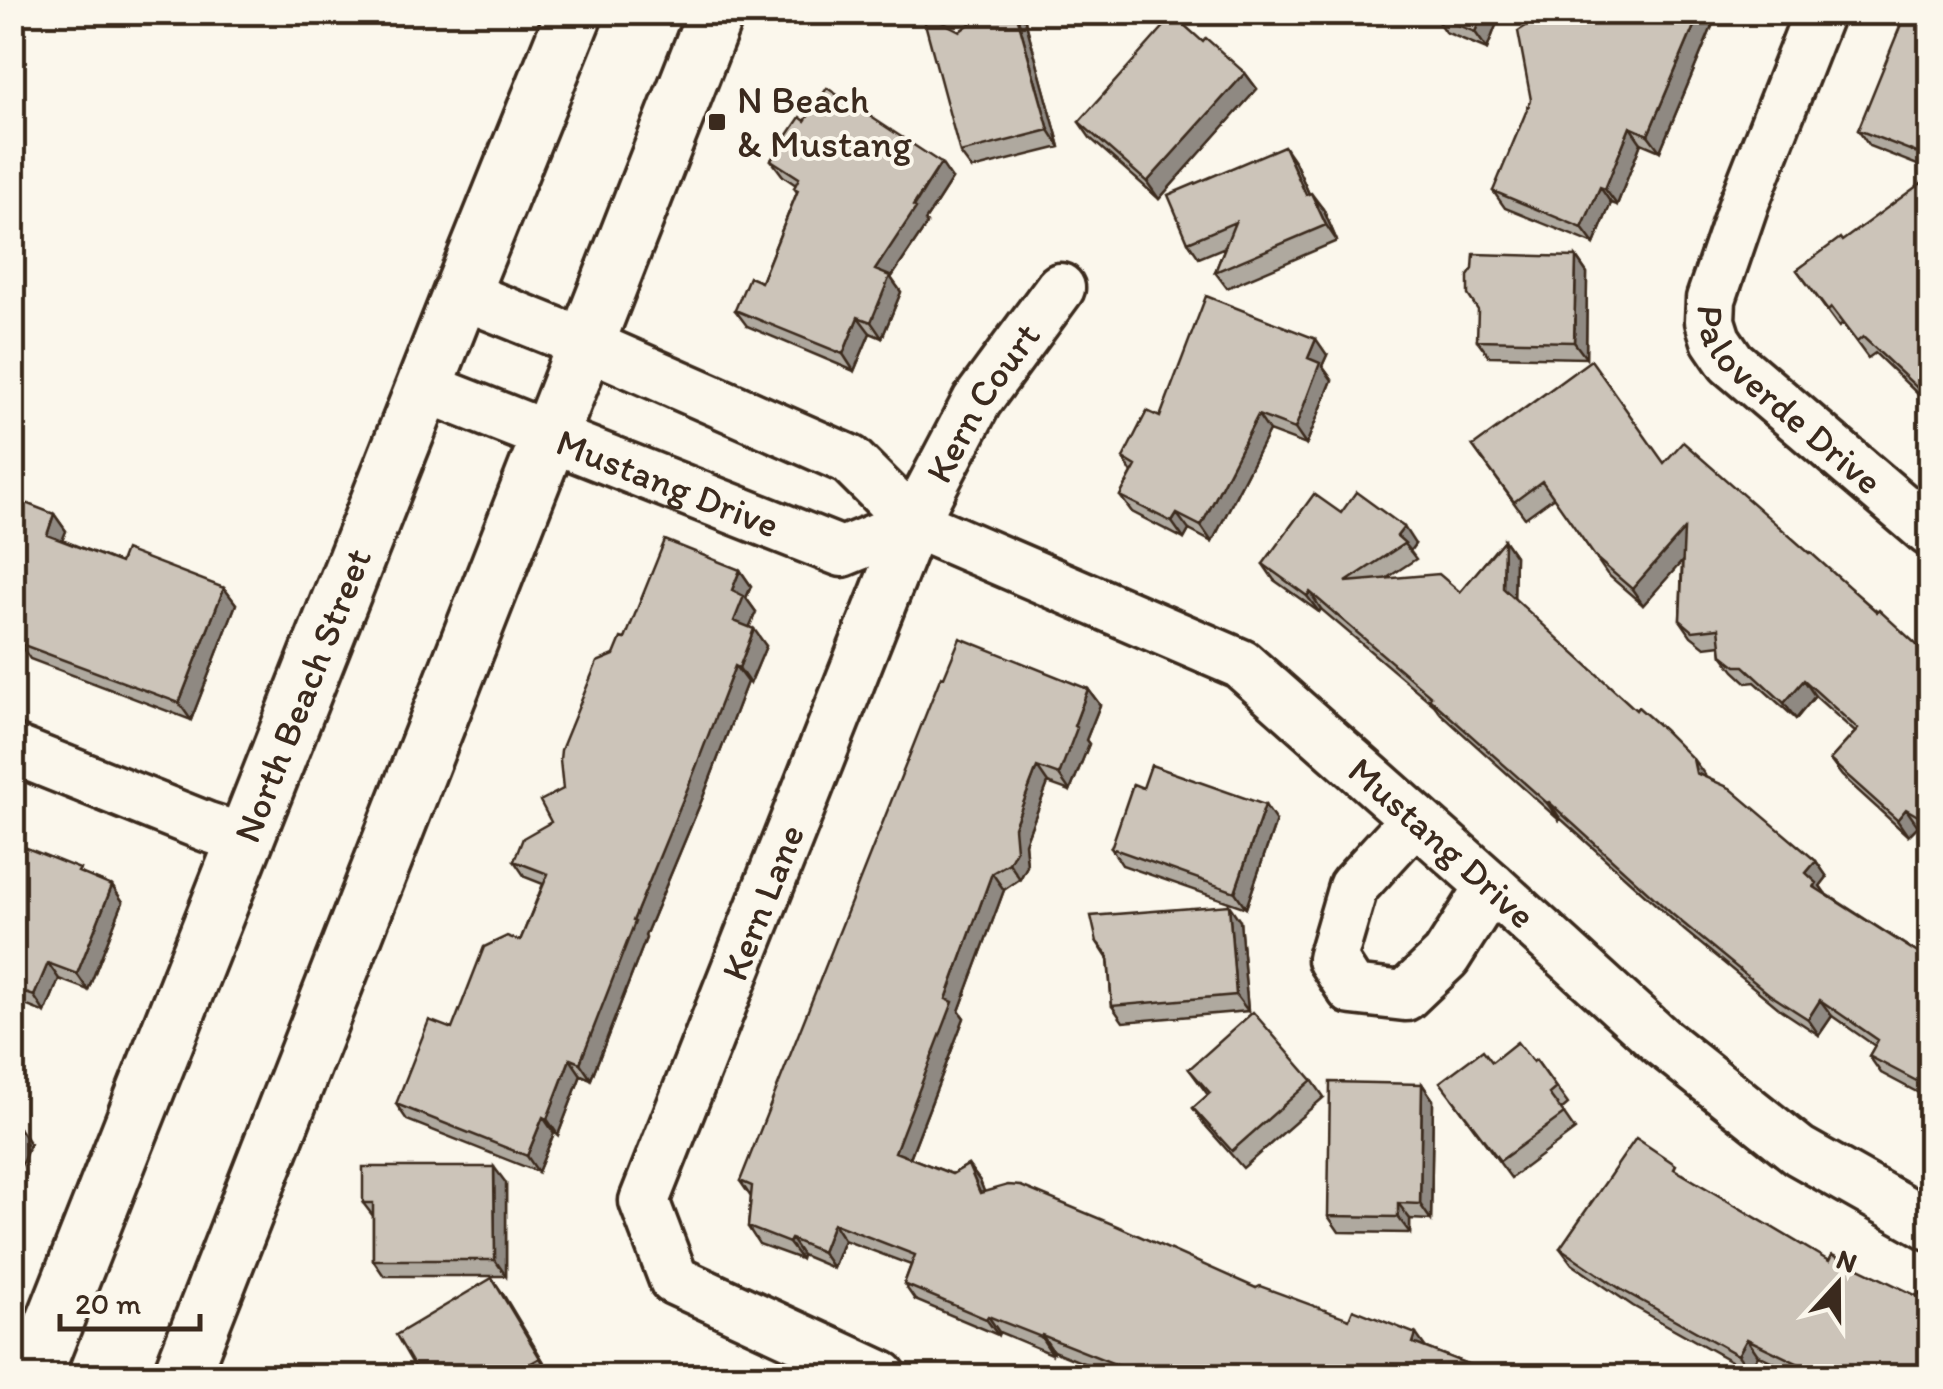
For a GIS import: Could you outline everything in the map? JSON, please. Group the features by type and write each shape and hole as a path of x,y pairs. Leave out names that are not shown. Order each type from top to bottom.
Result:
{"main road":[{"name":"North Beach Street","path":"32,1376 575,12"},
{"path":"181,1376 716,12"}],"street":[{"name":"Paloverde Drive","path":"1818,12 1744,203 1711,299 1710,320 1716,340 1731,362 1930,532"},
{"name":"Kern Court","path":"913,524 978,400 1060,288"},
{"name":"Mustang Drive","path":"460,294 586,344 850,460 913,524 1241,664 1662,1042 1799,1151 1930,1225"},
{"name":"Mustang Drive","path":"424,387 842,552 913,524"},
{"name":"Kern Lane","path":"882,1376 674,1280 644,1201 913,524"},
{"path":"12,749 245,839"},
{"path":"1416,818 1353,887 1332,959 1352,990 1405,996 1446,956 1491,886"}],"building":[{"path":"922,12 960,31 986,12 1016,12 1049,130 960,153"},
{"path":"1435,12 1483,12 1475,32 1434,16"},
{"path":"1548,12 1700,12 1648,135 1630,127 1605,189 1600,187 1582,228 1493,191 1531,100 1518,31"},
{"path":"1906,12 1930,12 1930,158 1858,130"},
{"path":"1168,22 1183,24 1203,42 1206,38 1245,73 1147,182 1079,122"},
{"path":"827,88 941,163 875,270 890,276 871,322 858,317 843,354 735,310 749,277 761,282 798,190 794,188 799,178 771,160 800,117 805,121"},
{"path":"1284,146 1306,195 1311,193 1326,225 1215,272 1235,222 1188,242 1168,195"},
{"path":"1921,183 1930,197 1930,413 1919,402 1925,395 1863,337 1857,342 1797,270"},
{"path":"1474,254 1576,257 1574,342 1477,340 1478,310 1468,295"},
{"path":"1206,296 1316,339 1308,358 1320,363 1295,429 1258,415 1201,526 1177,514 1172,522 1120,496 1136,466 1123,458 1147,411 1160,417"},
{"path":"1591,360 1664,463 1683,442 1930,657 1930,823 1906,809 1897,820 1830,760 1858,729 1804,680 1784,703 1744,666 1736,666 1722,655 1719,628 1693,631 1680,620 1684,530 1632,589 1596,558 1542,481 1514,502 1473,446"},
{"path":"1356,492 1404,527 1397,536 1405,543 1346,582 1439,574 1460,592 1504,540 1503,588 1636,710 1638,707 1664,730 1693,759 1696,773 1730,788 1816,861 1806,873 1817,883 1814,887 1921,955 1924,947 1930,950 1930,1088 1869,1056 1878,1040 1820,1000 1808,1019 1769,994 1672,914 1310,592 1307,596 1263,564 1314,494 1341,513"},
{"path":"15,499 54,514 47,535 120,563 125,550 224,588 179,703 18,643 22,633 12,629"},
{"path":"665,540 740,570 732,590 744,596 734,621 754,629 739,668 735,666 580,1063 570,1059 547,1119 543,1117 527,1156 396,1104 429,1020 452,1029 484,947 507,936 520,941 548,874 514,861 523,838 551,822 540,801 563,789 561,750 597,662 614,655 621,638 625,639"},
{"path":"960,638 1088,689 1059,775 1037,767 1014,827 1016,850 1009,863 992,873 946,999 953,1002 895,1152 952,1174 968,1165 980,1193 1008,1185 1021,1186 1256,1288 1260,1286 1349,1319 1353,1309 1416,1334 1413,1343 1498,1376 1145,1376 1042,1335 988,1316 986,1319 904,1284 915,1255 833,1223 822,1252 748,1227 752,1186 740,1181 941,676 944,677"},
{"path":"1151,765 1265,805 1235,892 1111,848 1133,784 1143,788"},
{"path":"14,843 112,886 77,974 48,963 34,996 12,988"},
{"path":"1229,905 1236,995 1112,1006 1108,955 1097,942 1091,916"},
{"path":"1253,1012 1312,1080 1232,1151 1193,1108 1210,1093 1189,1069"},
{"path":"1517,1042 1556,1088 1549,1094 1564,1114 1500,1161 1440,1082 1483,1050 1492,1062"},
{"path":"1330,1082 1422,1084 1420,1204 1398,1203 1398,1217 1328,1216"},
{"path":"12,1125 19,1128 12,1143"},
{"path":"1636,1138 1676,1165 1674,1169 1829,1261 1832,1255 1917,1296 1919,1293 1930,1298 1930,1376 1824,1376 1747,1339 1738,1355 1622,1290 1560,1248"},
{"path":"363,1167 494,1167 495,1260 373,1260 373,1203 363,1203"},
{"path":"492,1278 540,1358 508,1376 420,1376 396,1335"}],"place":[{"name":"N Beach & Mustang","path":"717,122"}]}
